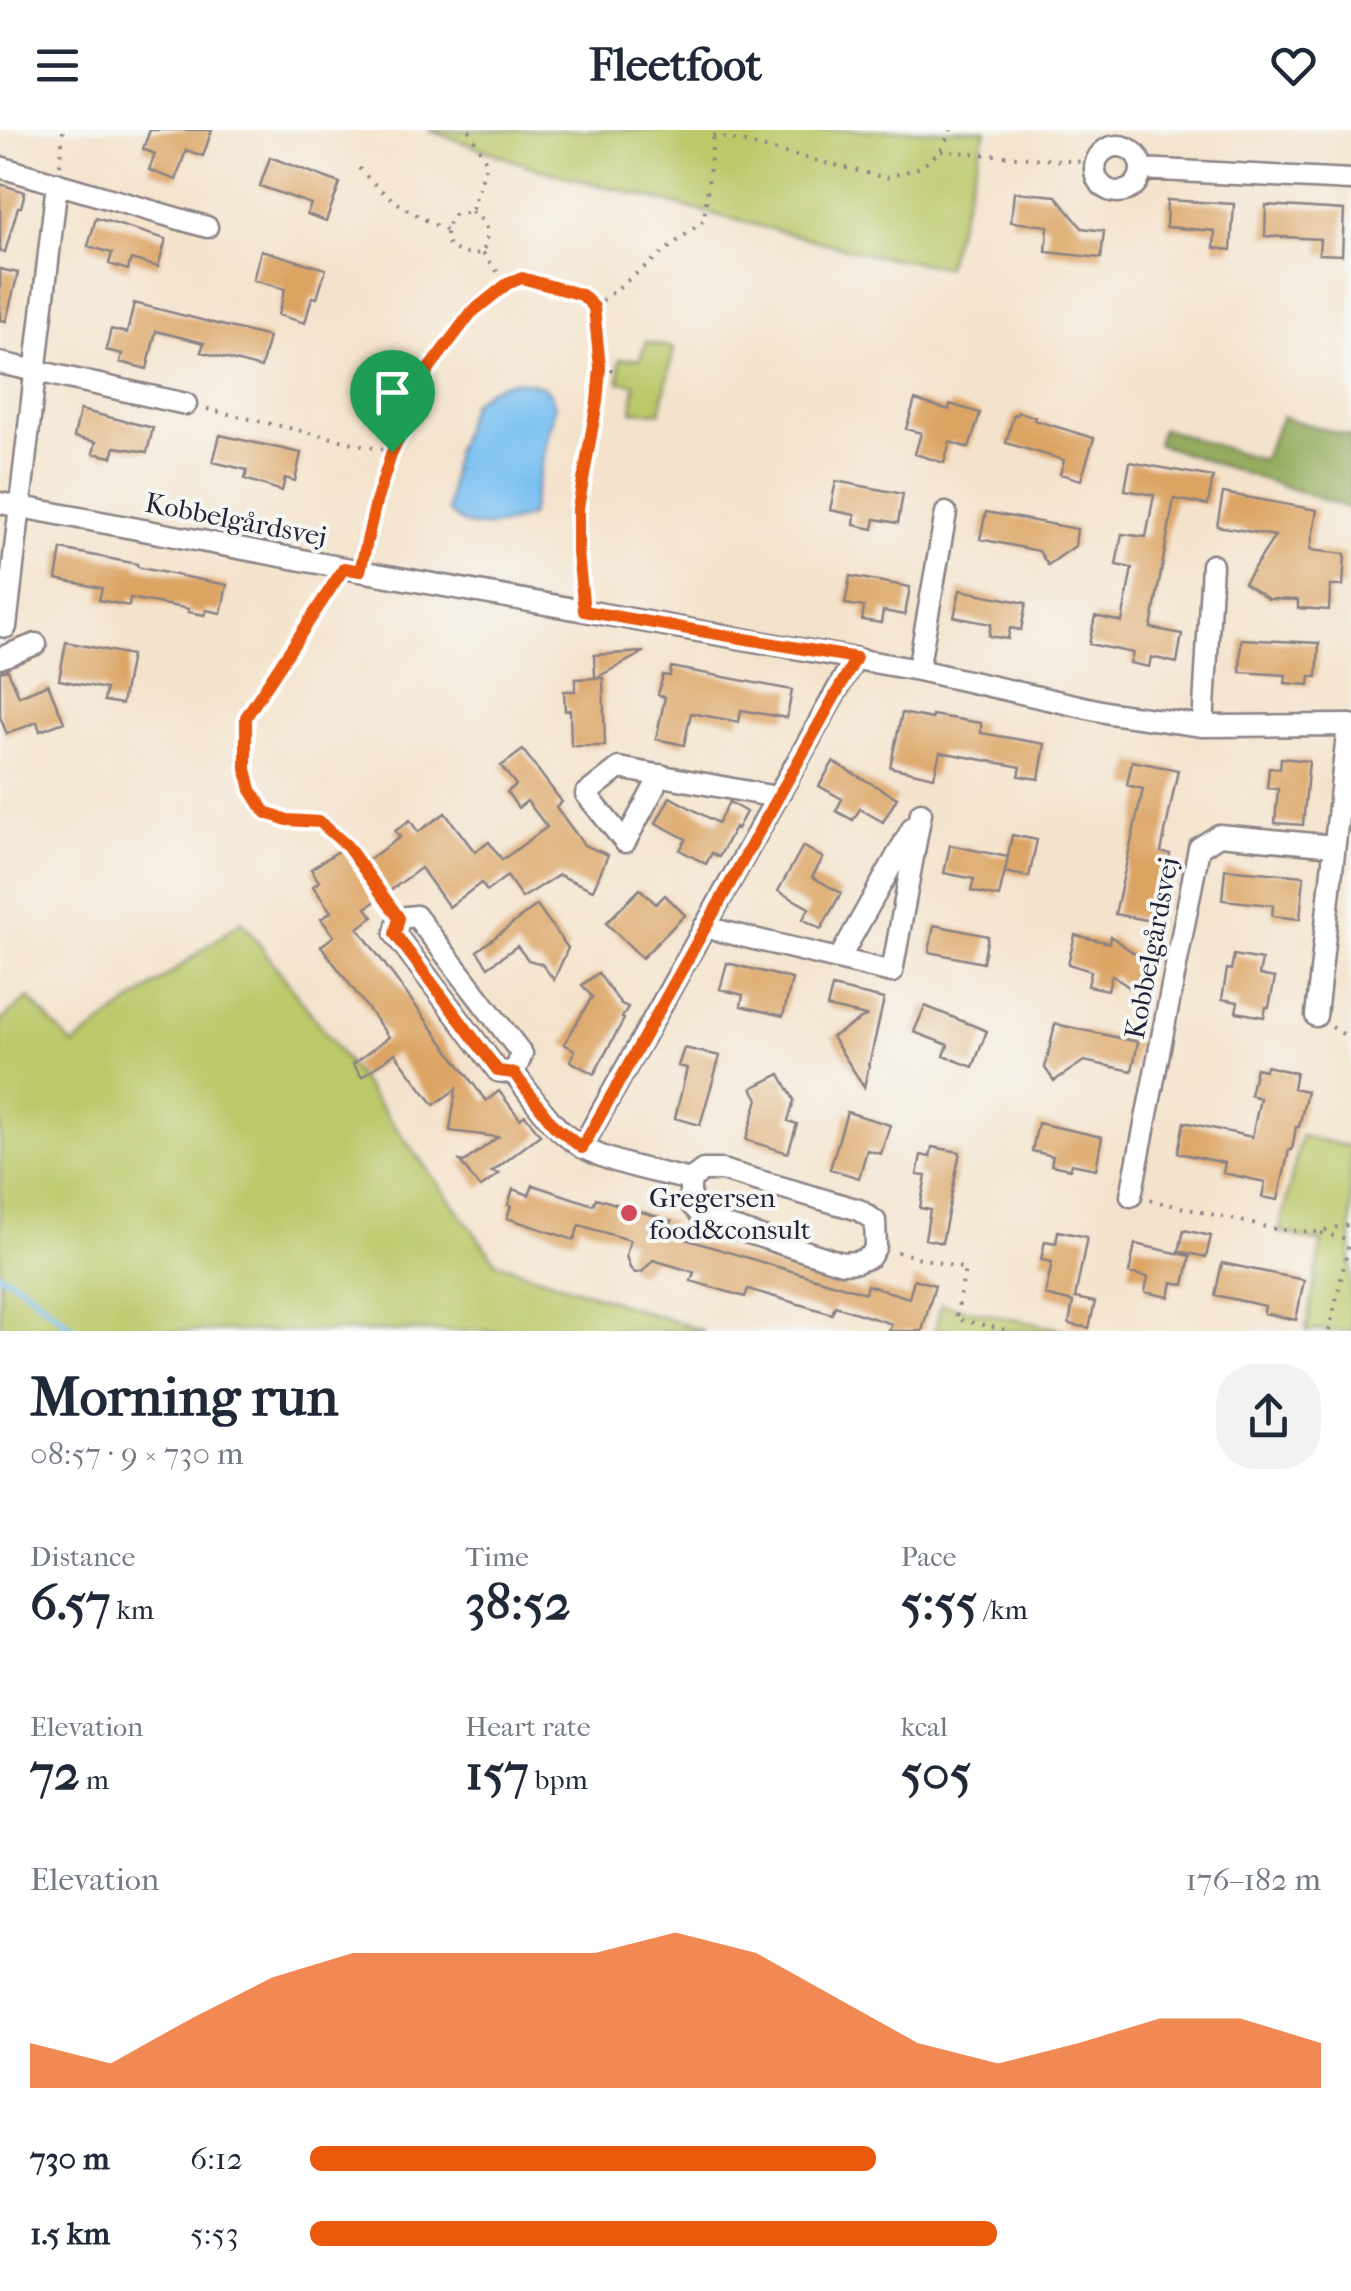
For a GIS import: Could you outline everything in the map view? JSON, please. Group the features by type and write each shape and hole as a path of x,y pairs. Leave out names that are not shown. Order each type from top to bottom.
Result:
{"street":[{"path":"1118,146 1135,153 1142,169 1136,185 1117,193 1101,186 1094,172 1105,150 1118,146"},
{"path":"0,167 207,227"},
{"path":"1142,169 1351,180"},
{"path":"0,658 36,644 3,627 10,505 35,371 57,184"},
{"path":"0,363 186,404"},
{"name":"Kobbelgårdsvej","path":"10,505 856,658 1110,714 1203,726 1350,725 1316,1016"},
{"path":"918,670 946,513"},
{"path":"1203,726 1212,566"},
{"path":"582,1148 856,658"},
{"path":"661,775 776,797"},
{"path":"704,927 839,960 892,972 921,812 839,960"},
{"name":"Kobbelgårdsvej","path":"1131,1196 1199,848 1219,836 1334,846"},
{"path":"514,1073 522,1054 416,916 399,918 395,934 498,1071 514,1073 554,1126 582,1148 614,1161 690,1180"},
{"path":"703,1170 722,1170 859,1210 875,1221 876,1246 870,1257 842,1263 705,1219 690,1203 690,1180 703,1170"}],"path":[{"path":"57,184 63,130"},
{"path":"470,130 486,164 471,212"},
{"path":"594,307 704,220 714,133 886,178 921,167 940,151 951,130"},
{"path":"940,151 1095,164"},
{"path":"359,168 380,192 446,230"},
{"path":"471,212 481,218 487,240 483,253 467,255 454,251 447,241 446,226 454,215 471,212"},
{"path":"483,253 507,284"},
{"path":"399,918 347,846 320,822 287,820 265,812 251,790 246,769 246,717 352,569 392,452 418,404 427,371 471,313 507,284 522,278 582,295 594,307 600,368 578,508 584,611"},
{"path":"600,368 620,372"},
{"path":"186,404 392,452"},
{"path":"1131,1196 1279,1230 1316,1232 1350,1240 1329,1331"},
{"path":"1316,1232 1351,1224"},
{"path":"876,1246 965,1269 956,1319 1010,1331"}],"green space":[{"path":"428,130 986,130 946,267 872,255 538,169"},
{"path":"646,342 674,348 660,413 632,411 635,384 619,382 620,359 640,359"},
{"path":"1282,417 1351,437 1351,509 1157,444 1162,428 1262,460"},
{"path":"242,921 497,1263 704,1331 0,1331 0,1021 29,998 73,1045"},
{"path":"1301,1136 1351,1147 1351,1331 1306,1331 1322,1243 1279,1232"},
{"path":"941,1304 1069,1331 935,1331"}],"water":[{"path":"512,381 544,388 555,405 530,516 487,527 466,524 448,511 453,460 471,404 489,389"}],"building":[{"path":"150,130 212,130 203,156 186,150 176,180 149,170 155,154 143,149"},
{"path":"270,157 340,183 326,221 307,214 311,204 260,186"},
{"path":"0,184 25,192 5,252 0,251"},
{"path":"1014,192 1056,196 1082,228 1104,231 1101,258 1046,252 1048,226 1011,222"},
{"path":"1167,200 1234,204 1231,250 1214,248 1215,231 1166,227"},
{"path":"1266,205 1344,210 1342,255 1319,254 1320,239 1265,236"},
{"path":"96,218 166,239 158,267 131,259 128,270 109,264 112,253 88,246"},
{"path":"261,250 326,269 305,323 278,315 285,289 253,280"},
{"path":"0,269 18,273 6,321 0,320"},
{"path":"134,303 269,337 261,368 201,352 204,343 156,331 147,369 120,362 122,354 106,350 111,329 127,333"},
{"path":"915,400 949,410 950,404 980,413 969,448 950,442 944,463 915,454 921,433 906,429"},
{"path":"80,410 153,428 147,452 115,447 112,457 93,453 96,442 74,437"},
{"path":"1018,412 1094,438 1081,480 1060,474 1064,460 1006,443 1014,414"},
{"path":"220,435 301,453 295,481 285,478 282,491 245,479 247,470 213,462"},
{"path":"1130,462 1213,477 1208,505 1174,499 1151,628 1182,634 1177,663 1151,657 1149,667 1130,663 1133,653 1089,644 1095,616 1122,622 1132,568 1116,565 1122,534 1146,537 1154,495 1125,490"},
{"path":"836,481 903,494 898,523 875,519 873,529 854,525 855,515 830,510"},
{"path":"1223,493 1317,510 1310,550 1345,554 1343,586 1330,586 1329,610 1298,608 1298,600 1268,599 1244,583 1275,536 1217,526"},
{"path":"986,512 1077,529 1075,546 1048,565 1039,551 980,539"},
{"path":"61,549 227,585 221,613 206,610 205,615 130,598 129,606 99,600 102,588 56,579"},
{"path":"850,576 910,587 905,615 883,611 881,623 862,620 864,607 845,604"},
{"path":"960,590 1026,603 1021,630 1010,628 1008,639 989,636 991,624 954,617"},
{"path":"1241,639 1319,643 1317,677 1310,676 1309,685 1285,683 1286,675 1240,672"},
{"path":"66,642 131,655 122,704 104,701 106,689 59,680"},
{"path":"644,652 596,678 603,678 605,746 571,746 570,710 565,711 564,691 575,691 575,679 595,678 594,655"},
{"path":"671,667 792,690 787,718 741,710 739,722 691,713 684,745 656,739 665,697 658,695 663,675 670,676"},
{"path":"8,670 19,696 48,684 64,722 40,731 37,722 7,734 0,717 0,672"},
{"path":"902,713 981,723 981,733 1045,744 1039,779 1019,776 1021,767 940,752 934,777 890,767"},
{"path":"523,750 562,802 556,807 584,845 608,855 593,890 559,875 522,898 507,876 487,891 481,883 449,907 421,868 366,908 373,917 358,928 486,1101 499,1091 520,1119 525,1115 540,1135 492,1172 499,1174 480,1188 460,1161 498,1137 450,1131 456,1089 434,1105 395,1053 362,1077 353,1064 389,1037 321,946 334,936 321,919 331,912 313,886 319,882 311,869 343,848 357,868 400,837 395,831 410,820 418,832 445,813 475,852 489,842 502,860 547,827 527,801 518,808 507,792 516,785 501,766"},
{"path":"1281,758 1309,761 1303,825 1275,823 1278,789 1267,788 1269,768 1280,769"},
{"path":"1132,761 1178,770 1161,852 1170,854 1156,922 1115,914 1143,789 1127,785"},
{"path":"833,762 897,798 883,822 860,809 853,820 836,811 842,799 819,786"},
{"path":"670,797 718,823 729,802 746,812 719,857 712,853 706,864 680,850 686,839 656,823"},
{"path":"1012,835 1037,840 1029,877 1005,872"},
{"path":"950,845 1008,857 999,897 971,891 974,879 944,873"},
{"path":"803,846 823,858 812,877 841,893 821,929 803,919 809,908 778,891"},
{"path":"1225,869 1304,876 1300,919 1272,916 1273,905 1222,900"},
{"path":"640,889 656,904 665,895 685,915 642,958 606,923"},
{"path":"537,905 568,948 554,980 542,964 528,960 517,946 488,967 477,951"},
{"path":"934,925 988,936 983,963 929,952"},
{"path":"1075,935 1109,943 1110,936 1149,964 1130,988 1112,975 1108,990 1088,986 1091,971 1068,964"},
{"path":"1234,955 1262,960 1259,975 1275,978 1264,1017 1236,1012 1238,1002 1222,999 1227,969 1231,970"},
{"path":"727,963 792,979 783,1016 741,1006 743,995 720,989"},
{"path":"598,973 621,1004 628,1007 594,1074 570,1061 575,1050 564,1044 592,997 582,985"},
{"path":"832,987 884,999 864,1087 832,1037 866,1016 827,1007"},
{"path":"925,1006 987,1031 973,1067 944,1056 948,1045 914,1032"},
{"path":"1055,1024 1138,1042 1132,1071 1084,1061 1054,1081 1045,1068"},
{"path":"684,1048 720,1056 700,1125 675,1118 687,1068 678,1066"},
{"path":"1266,1066 1296,1073 1293,1088 1307,1091 1278,1200 1262,1197 1265,1182 1223,1173 1225,1163 1178,1153 1184,1122 1252,1137 1260,1098 1250,1095 1256,1068 1265,1070"},
{"path":"780,1074 794,1100 788,1121 797,1124 788,1153 746,1140 758,1099 752,1088"},
{"path":"847,1112 890,1125 881,1154 867,1150 859,1178 830,1169"},
{"path":"1038,1123 1102,1137 1096,1169 1051,1165 1053,1156 1032,1151"},
{"path":"932,1147 960,1152 942,1243 925,1239 930,1210 920,1208 926,1176 917,1175 921,1155 930,1157"},
{"path":"533,1185 593,1205 596,1198 672,1221 668,1234 865,1293 867,1285 909,1298 914,1279 935,1285 922,1331 889,1331 892,1324 835,1306 832,1314 748,1289 745,1297 691,1281 694,1272 653,1260 642,1272 635,1273 626,1256 630,1240 579,1225 574,1240 507,1218 513,1189 529,1195"},
{"path":"1184,1230 1211,1236 1206,1257 1179,1251"},
{"path":"1058,1231 1087,1237 1075,1298 1095,1302 1089,1328 1069,1324 1073,1302 1045,1295 1052,1262 1041,1260 1045,1241 1056,1243"},
{"path":"1135,1244 1190,1256 1184,1285 1172,1282 1169,1297 1145,1292 1148,1277 1129,1273"},
{"path":"1222,1263 1304,1280 1296,1320 1264,1313 1265,1306 1215,1295"}],"waterway":[{"path":"0,1274 19,1284 77,1331"}],"place":[{"name":"Gregersen food&consult","path":"629,1213"}],"route":[{"path":"522,278 582,295 594,307 600,368 578,508 584,611 856,658 582,1148 554,1126 514,1073 498,1071 395,934 399,918 347,846 320,822 287,820 265,812 251,790 246,769 246,717 344,568 360,571 392,452 418,404 427,371 471,313 507,284 522,278"}]}
